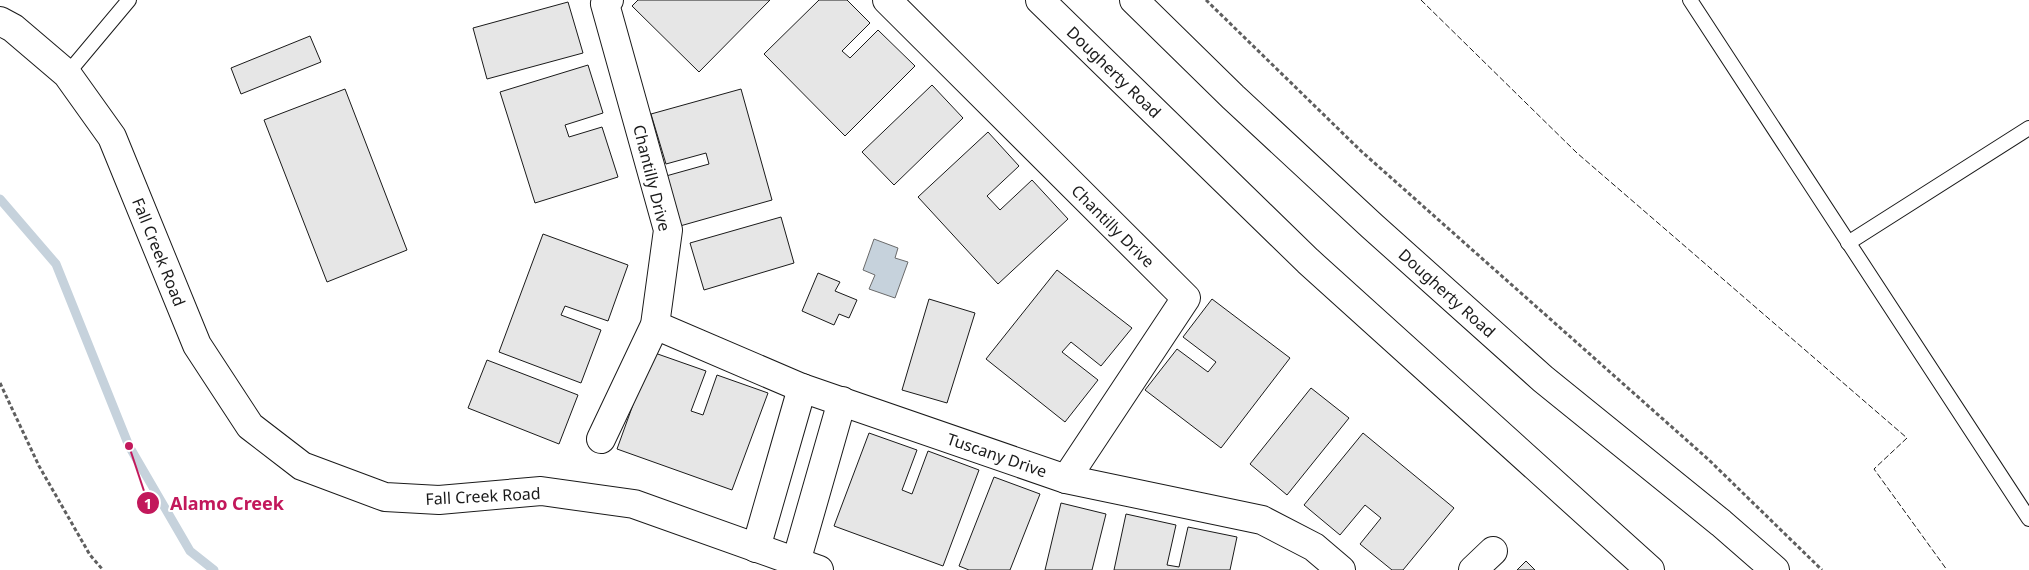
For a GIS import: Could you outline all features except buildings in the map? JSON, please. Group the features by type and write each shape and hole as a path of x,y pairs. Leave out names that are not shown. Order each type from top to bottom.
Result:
{"street":[{"name":"Chantilly Drive","path":"601,438 655,325 668,230 605,4 609,0"},
{"name":"Chantilly Drive","path":"887,0 1186,298 1066,479"},
{"name":"Dougherty Road","path":"1040,0 1308,261 1650,570"},
{"name":"Dougherty Road","path":"1134,0 1233,97 1372,226 1536,373 1721,523 1769,568"},
{"name":"Fall Creek Road","path":"0,21 13,28 67,74 112,137 197,345 250,426 302,466 385,497 439,500 542,491 634,504 807,566"},
{"name":"Tuscany Drive","path":"655,325 802,388 1066,479 1262,520 1314,547 1341,570"},
{"path":"756,548 802,388"},
{"path":"807,566 842,401"},
{"path":"1473,570 1493,551"}],"lane":[{"path":"67,74 129,0"},
{"path":"1690,0 2029,519"},
{"path":"1848,243 2029,128"}],"path":[{"path":"1206,0 1361,151 1709,460 1822,570"},
{"path":"0,383 38,466 90,555 104,570"}],"shaded area":[{"path":"874,239 898,248 895,258 908,262 895,298 869,289 875,275 863,270"}],"waterway":[{"path":"0,199 56,264 129,446 190,551 214,570"}],"fence":[{"path":"1421,0 1577,153 1907,438 1874,469 1947,570"}],"place":[{"name":"Alamo Creek","path":"129,446"}]}
